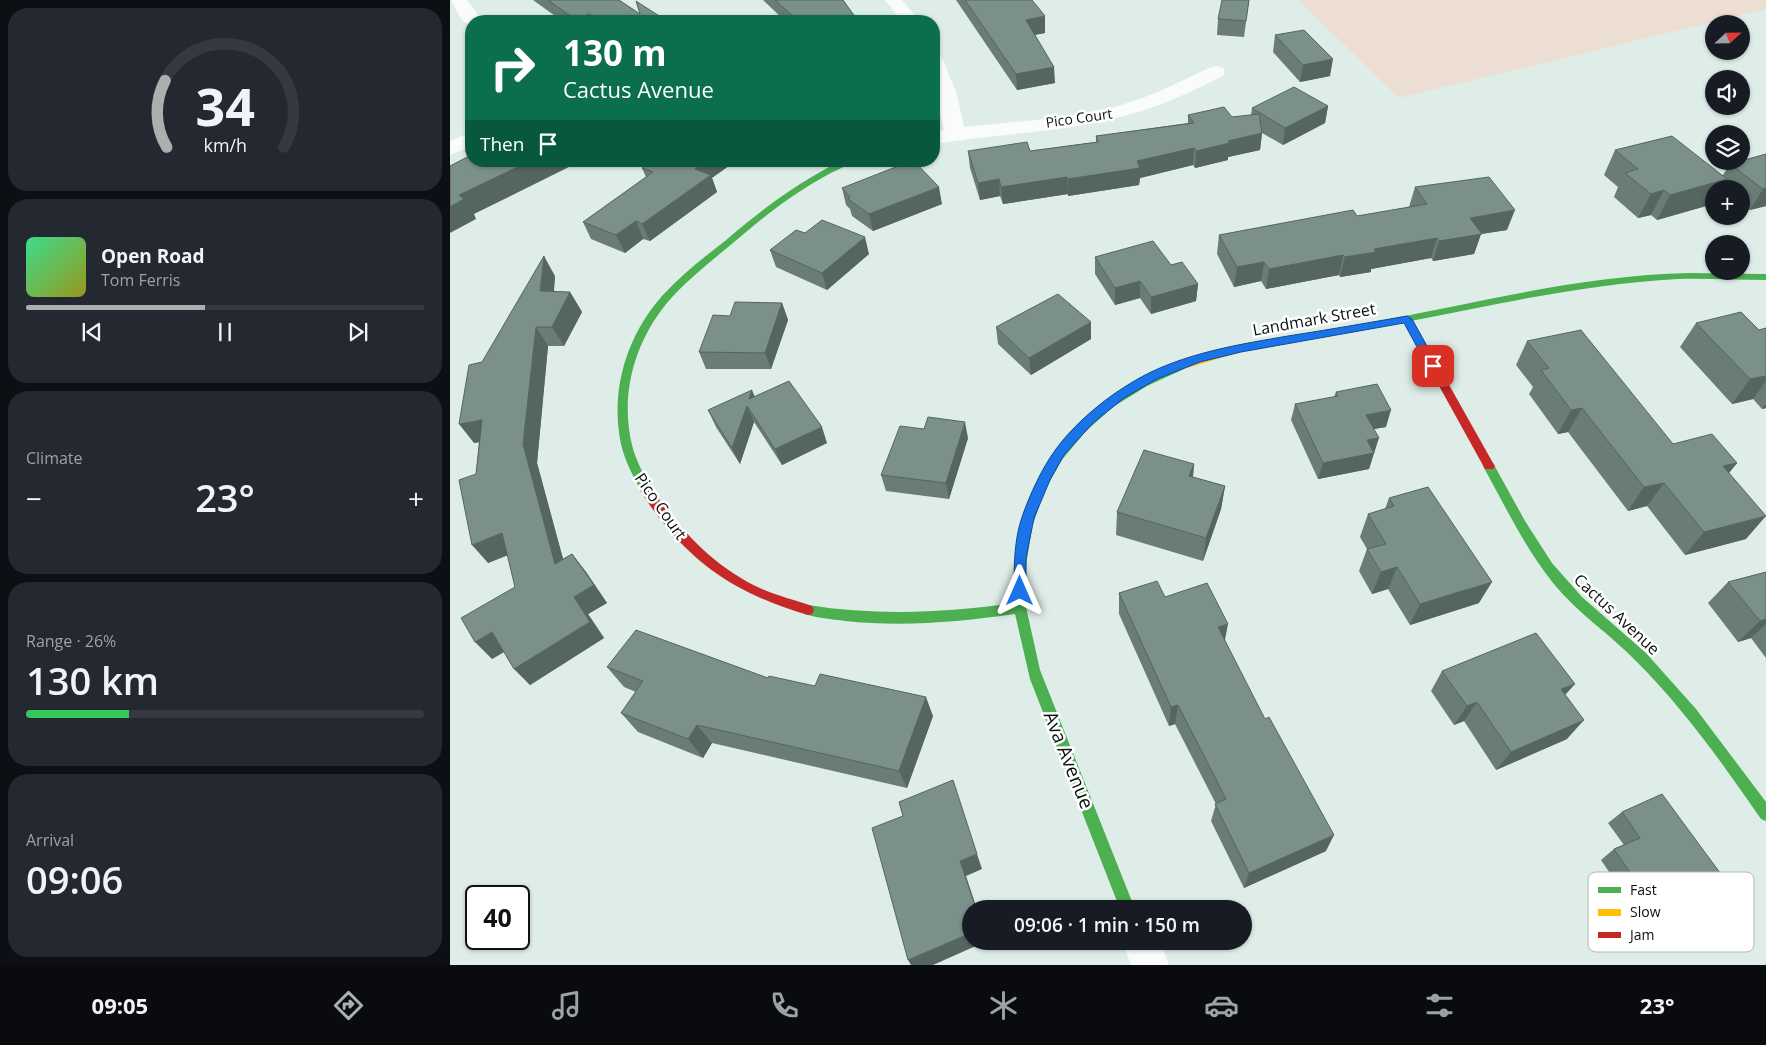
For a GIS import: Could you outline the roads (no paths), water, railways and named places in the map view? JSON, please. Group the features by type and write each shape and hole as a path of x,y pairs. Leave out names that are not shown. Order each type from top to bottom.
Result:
{"street":[{"path":"459,0 467,15"},
{"path":"893,0 906,15"},
{"name":"Pico Court","path":"940,137 1108,114 1138,107 1167,96 1216,72"},
{"path":"940,76 947,95 954,134"},
{"path":"450,149 465,141"},
{"name":"Pico Court","path":"833,167 778,200 684,280 658,306 641,332 627,370 622,403 625,438 633,465 650,496 694,552 729,578 772,598 810,610 870,619 958,617 1020,608"},
{"name":"Landmark Street","path":"1020,608 1022,550 1028,518 1044,479 1060,452 1089,420 1120,396 1153,376 1198,359 1241,348 1567,290 1679,276 1766,277"},
{"name":"Cactus Avenue","path":"1407,319 1532,544 1558,580 1586,610 1640,656 1682,701 1720,748 1766,814"},
{"name":"Ava Avenue","path":"1020,608 1034,670 1124,900"},
{"path":"1144,950 1150,965"}]}
